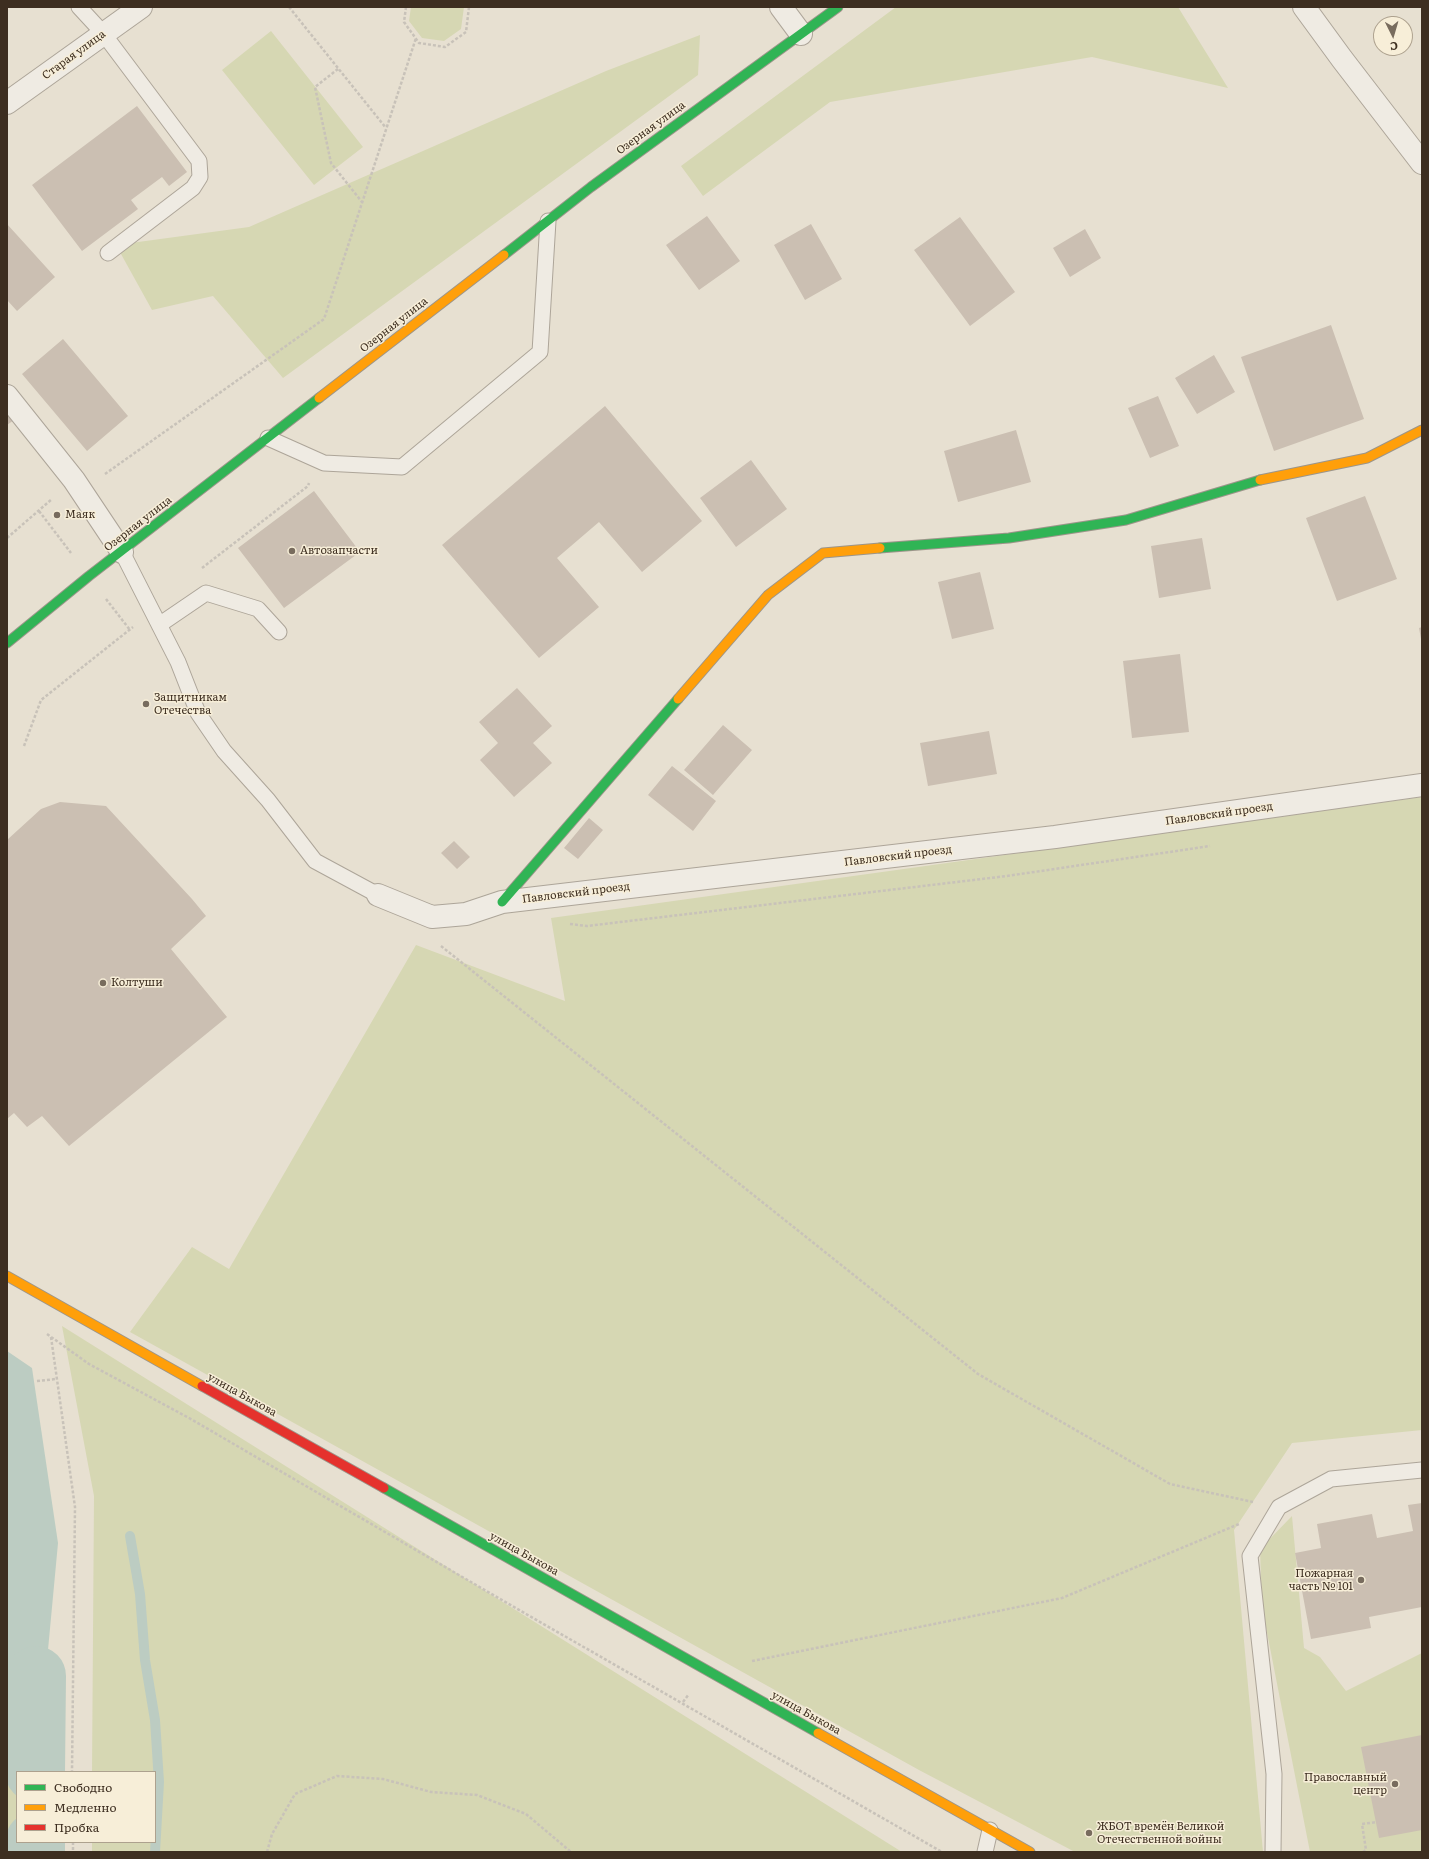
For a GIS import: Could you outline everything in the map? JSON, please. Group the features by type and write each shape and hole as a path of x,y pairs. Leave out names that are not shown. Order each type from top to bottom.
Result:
{"street":[{"name":"Старая улица","path":"7,103 141,7"},
{"path":"781,7 801,34"},
{"name":"Озерная улица","path":"7,643 591,187 838,7"},
{"path":"1304,7 1422,163"},
{"path":"7,396 77,485 122,552"},
{"path":"502,902 768,595 823,553 1009,538 1126,520 1266,478 1367,458 1422,430"},
{"name":"Павловский проезд","path":"378,895 432,917 466,914 502,902 1055,837 1422,784"},
{"name":"улица Быкова","path":"7,1276 1030,1852"}],"lane":[{"path":"79,7 103,33 199,161 200,177 193,188 108,253"},
{"path":"268,438 324,463 402,467 540,352 548,221"},
{"path":"122,552 178,662 198,713 224,751 268,800 315,861 378,895"},
{"path":"159,625 206,593 258,609 279,632"},
{"path":"1273,1852 1274,1774 1250,1556 1279,1507 1331,1479 1422,1470"},
{"path":"985,1852 990,1830"}],"path":[{"path":"289,7 386,128"},
{"path":"406,7 404,22 419,43 445,47 466,32 469,7"},
{"path":"7,538 77,485 324,319 416,38"},
{"path":"338,69 315,87 331,164 362,203"},
{"path":"441,945 978,1374 1170,1484 1279,1507"},
{"path":"43,1297 75,1507 72,1771"},
{"path":"50,1336 89,1364 190,1418 526,1614 942,1852"},
{"path":"37,1381 56,1379"},
{"path":"683,1702 707,1671 1062,1598 1279,1507"},
{"path":"267,1852 272,1834 295,1794 337,1776 383,1780 431,1792 477,1795 526,1814 571,1852"},
{"path":"1363,1852 1366,1850 1362,1824 1377,1822"}],"green space":[{"path":"411,7 464,7 461,29 444,41 422,38 409,21"},
{"path":"896,7 1178,7 1228,88 1092,57 830,102 703,196 681,166"},
{"path":"271,31 363,147 314,185 222,70"},
{"path":"700,35 698,75 283,378 213,296 152,310 116,245 249,227 606,71"},
{"path":"1422,797 1422,1430 1292,1443 1234,1530 1263,1852 1075,1852 919,1770 130,1332 192,1247 229,1269 416,945 565,1001 551,918"},
{"path":"62,1326 902,1852 92,1852 92,1843 156,1843 156,1771 92,1771 94,1496"},
{"path":"1292,1516 1304,1648 1320,1657 1346,1691 1422,1653 1422,1852 1310,1852 1262,1607 1260,1549"},
{"path":"7,1745 19,1755 18,1771 16,1771 17,1852 7,1852"}],"shaded area":[{"path":"7,1351 32,1368 58,1543 46,1671 36,1676 7,1669"}],"building":[{"path":"137,106 187,172 169,186 162,177 131,200 138,209 82,251 32,185"},
{"path":"707,216 740,261 699,290 666,245"},
{"path":"960,217 1015,292 970,326 914,250"},
{"path":"7,224 55,277 17,311 7,300"},
{"path":"811,224 842,279 805,300 774,245"},
{"path":"1085,229 1101,258 1070,277 1053,248"},
{"path":"1331,325 1364,419 1274,451 1241,357"},
{"path":"63,339 128,416 87,451 22,374"},
{"path":"1214,355 1235,392 1197,414 1175,378"},
{"path":"1158,396 1179,446 1150,458 1128,408"},
{"path":"605,406 702,521 642,572 599,522 557,558 599,607 539,658 442,545"},
{"path":"7,412 14,420 7,425"},
{"path":"1016,430 1031,482 958,502 944,451"},
{"path":"751,460 787,509 736,547 700,498"},
{"path":"314,491 360,552 284,608 238,548"},
{"path":"1365,496 1397,579 1337,601 1306,518"},
{"path":"1202,538 1211,589 1159,598 1151,546"},
{"path":"980,572 994,629 952,639 938,582"},
{"path":"1422,627 1422,638 1421,639 1419,628"},
{"path":"1180,654 1189,732 1132,738 1123,661"},
{"path":"517,688 552,726 533,743 552,763 514,797 480,760 498,743 479,722"},
{"path":"723,725 752,750 713,795 684,770"},
{"path":"989,731 997,774 928,786 920,743"},
{"path":"672,766 716,801 693,831 648,795"},
{"name":"Колтуши","path":"60,802 106,806 206,916 171,949 227,1017 69,1146 42,1116 27,1127 14,1113 7,1119 7,840 41,809"},
{"path":"589,818 603,830 578,859 564,848"},
{"path":"454,841 470,857 457,869 441,853"},
{"name":"Пожарная часть № 101","path":"1422,1503 1422,1607 1369,1617 1371,1628 1311,1639 1295,1553 1321,1548 1317,1524 1372,1514 1377,1538 1413,1531 1408,1505"},
{"name":"Православный центр","path":"1422,1735 1422,1830 1379,1838 1361,1747"}],"waterway":[{"path":"130,1536 140,1594 145,1660 155,1720 159,1782 156,1834"},
{"path":"35,1771 36,1676"},
{"path":"35,1843 35,1852"},
{"path":"155,1852 156,1843"}],"traffic: fast":[{"path":"504,255 591,187 838,7"},
{"path":"7,643 89,576 319,398"},
{"path":"880,548 1009,538 1126,520 1260,480"},
{"path":"502,902 678,699"},
{"path":"384,1488 818,1733"}],"traffic: slow":[{"path":"319,398 504,255"},
{"path":"1260,480 1367,458 1422,430"},
{"path":"678,699 768,595 823,553 880,548"},
{"path":"7,1276 202,1386"},
{"path":"818,1733 1030,1852"}],"traffic: jam":[{"path":"202,1386 384,1488"}],"place":[{"name":"Маяк","path":"57,515"},
{"name":"Автозапчасти","path":"292,551"},
{"name":"Защитникам Отечества","path":"146,704"},
{"name":"Колтуши","path":"103,983"},
{"name":"Пожарная часть № 101","path":"1361,1580"},
{"name":"Православный центр","path":"1395,1784"},
{"name":"ЖБОТ времён Великой Отечественной войны","path":"1089,1833"}]}
